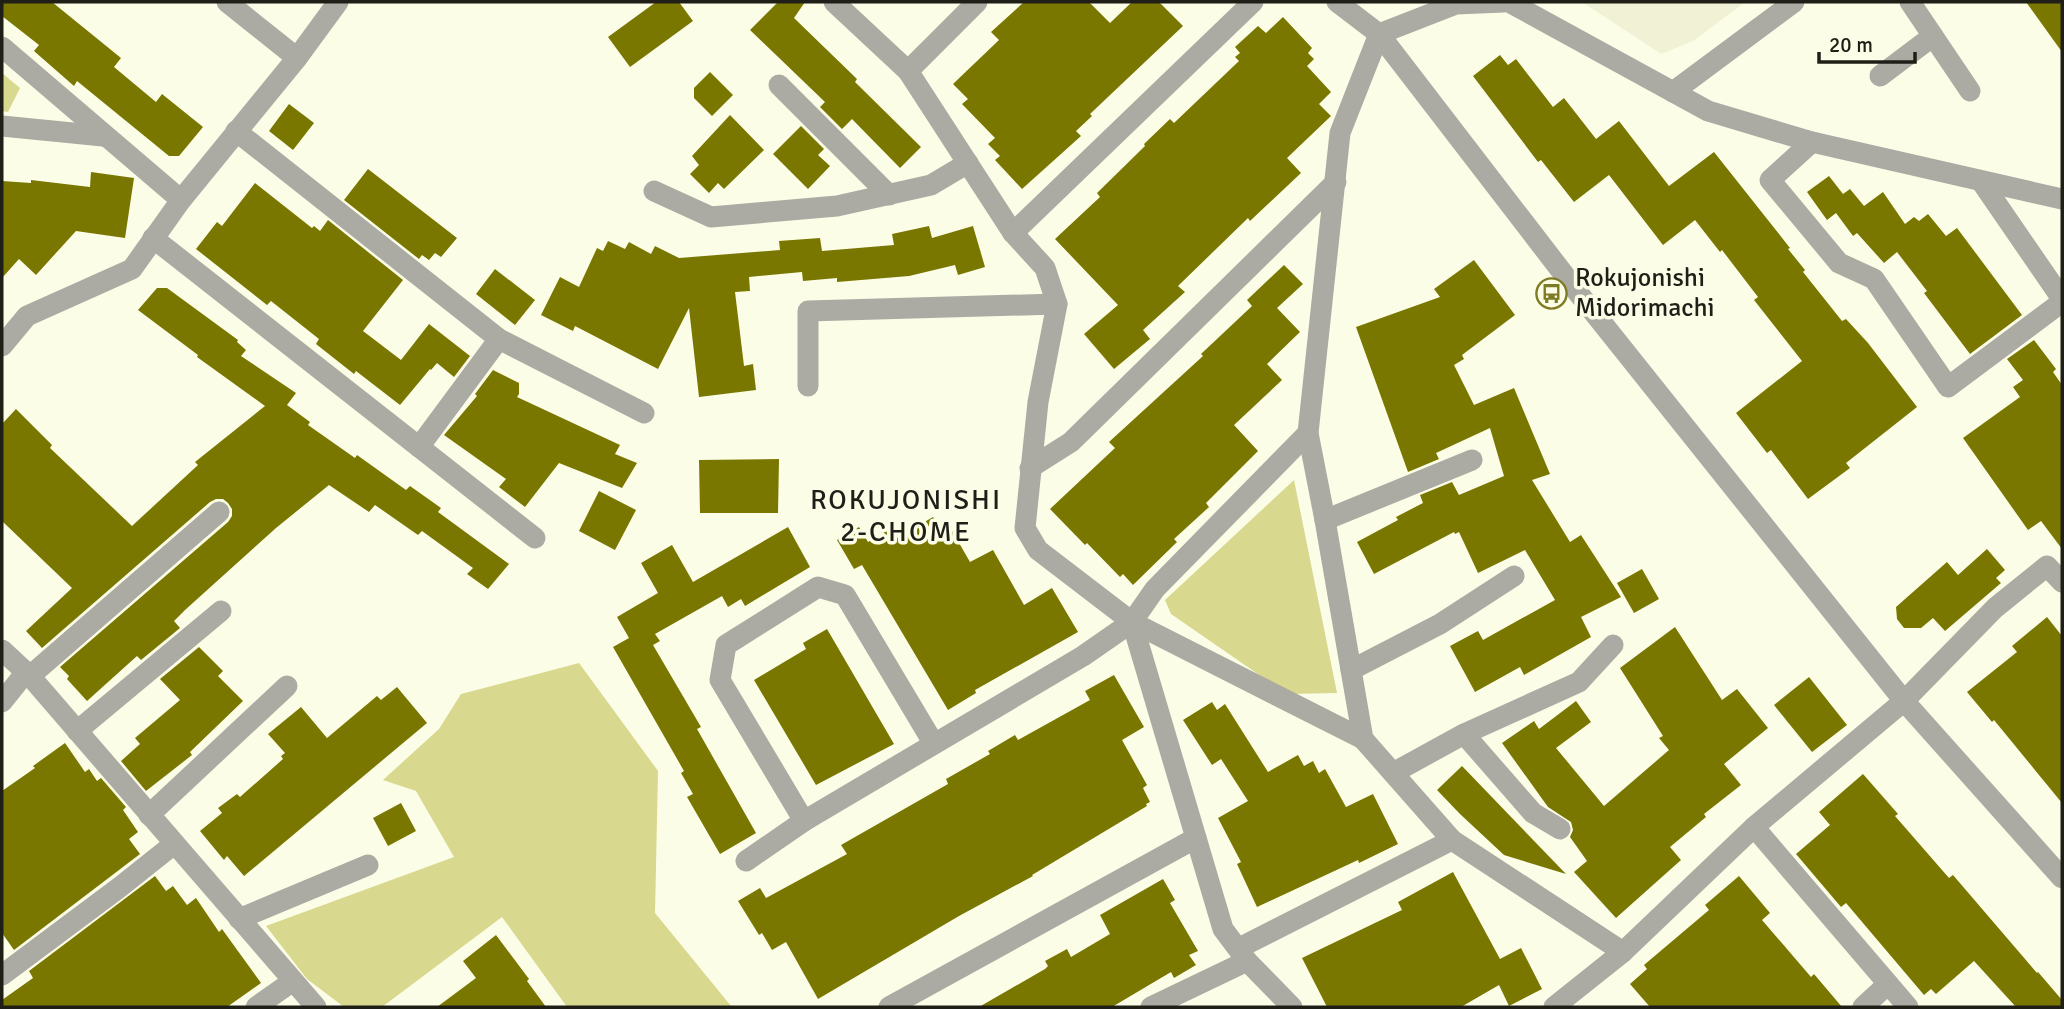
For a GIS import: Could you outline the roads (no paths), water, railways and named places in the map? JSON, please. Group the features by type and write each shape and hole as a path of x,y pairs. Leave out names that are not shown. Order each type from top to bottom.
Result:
{"street":[{"path":"227,2 297,58"},
{"path":"2,346 27,316 132,269 181,200 297,58 338,2"},
{"path":"834,2 908,71 1013,233 1045,268 1058,304 1038,402 1025,528 1038,550 1132,622 1363,739 1451,840 1623,952"},
{"path":"908,71 977,2"},
{"path":"1013,233 1253,2"},
{"path":"1336,2 1379,34 1579,294 1904,701 2062,878"},
{"path":"1363,739 1308,433 1340,133 1379,34 1456,4 1507,2 1708,111 1812,142 2062,199"},
{"path":"1673,92 1794,2"},
{"path":"1910,2 1970,91"},
{"path":"1880,76 1933,36"},
{"path":"2,47 181,200"},
{"path":"779,85 889,195"},
{"path":"2,126 103,136"},
{"path":"236,131 499,340 645,413"},
{"path":"1812,142 1770,180 1839,263 1874,279 1948,387 2062,301 1981,181"},
{"path":"654,191 710,217 837,206 931,185 968,163"},
{"path":"1030,468 1071,442 1336,182"},
{"path":"153,238 535,538"},
{"path":"808,386 808,311 1058,304"},
{"path":"419,447 499,340"},
{"path":"746,860 804,821 1083,656 1132,622 1155,589 1308,433"},
{"path":"1325,520 1472,460"},
{"path":"2,702 28,674 219,512"},
{"path":"1553,1007 1623,952 1754,827 1904,701 1995,608 2047,566 2062,582"},
{"path":"1351,670 1440,624 1514,576"},
{"path":"804,821 720,680 726,645 818,587 845,595 934,744"},
{"path":"77,731 221,611"},
{"path":"1132,622 1223,929 1292,1007"},
{"path":"1392,773 1464,734 1579,682 1613,645"},
{"path":"2,650 28,674 316,1007"},
{"path":"149,815 287,686"},
{"path":"1464,734 1534,813 1560,829"},
{"path":"1754,827 1908,1007"},
{"path":"889,1007 1196,838"},
{"path":"1151,1007 1451,840"},
{"path":"2,975 174,844"},
{"path":"239,919 368,865"},
{"path":"256,1007 293,981"},
{"path":"1863,1007 1888,984"}],"place":[{"name":"Rokujonishi Midorimachi","path":"1552,293"}],"district":[{"name":"ROKUJONISHI 2-CHOME","path":"906,516"}]}
